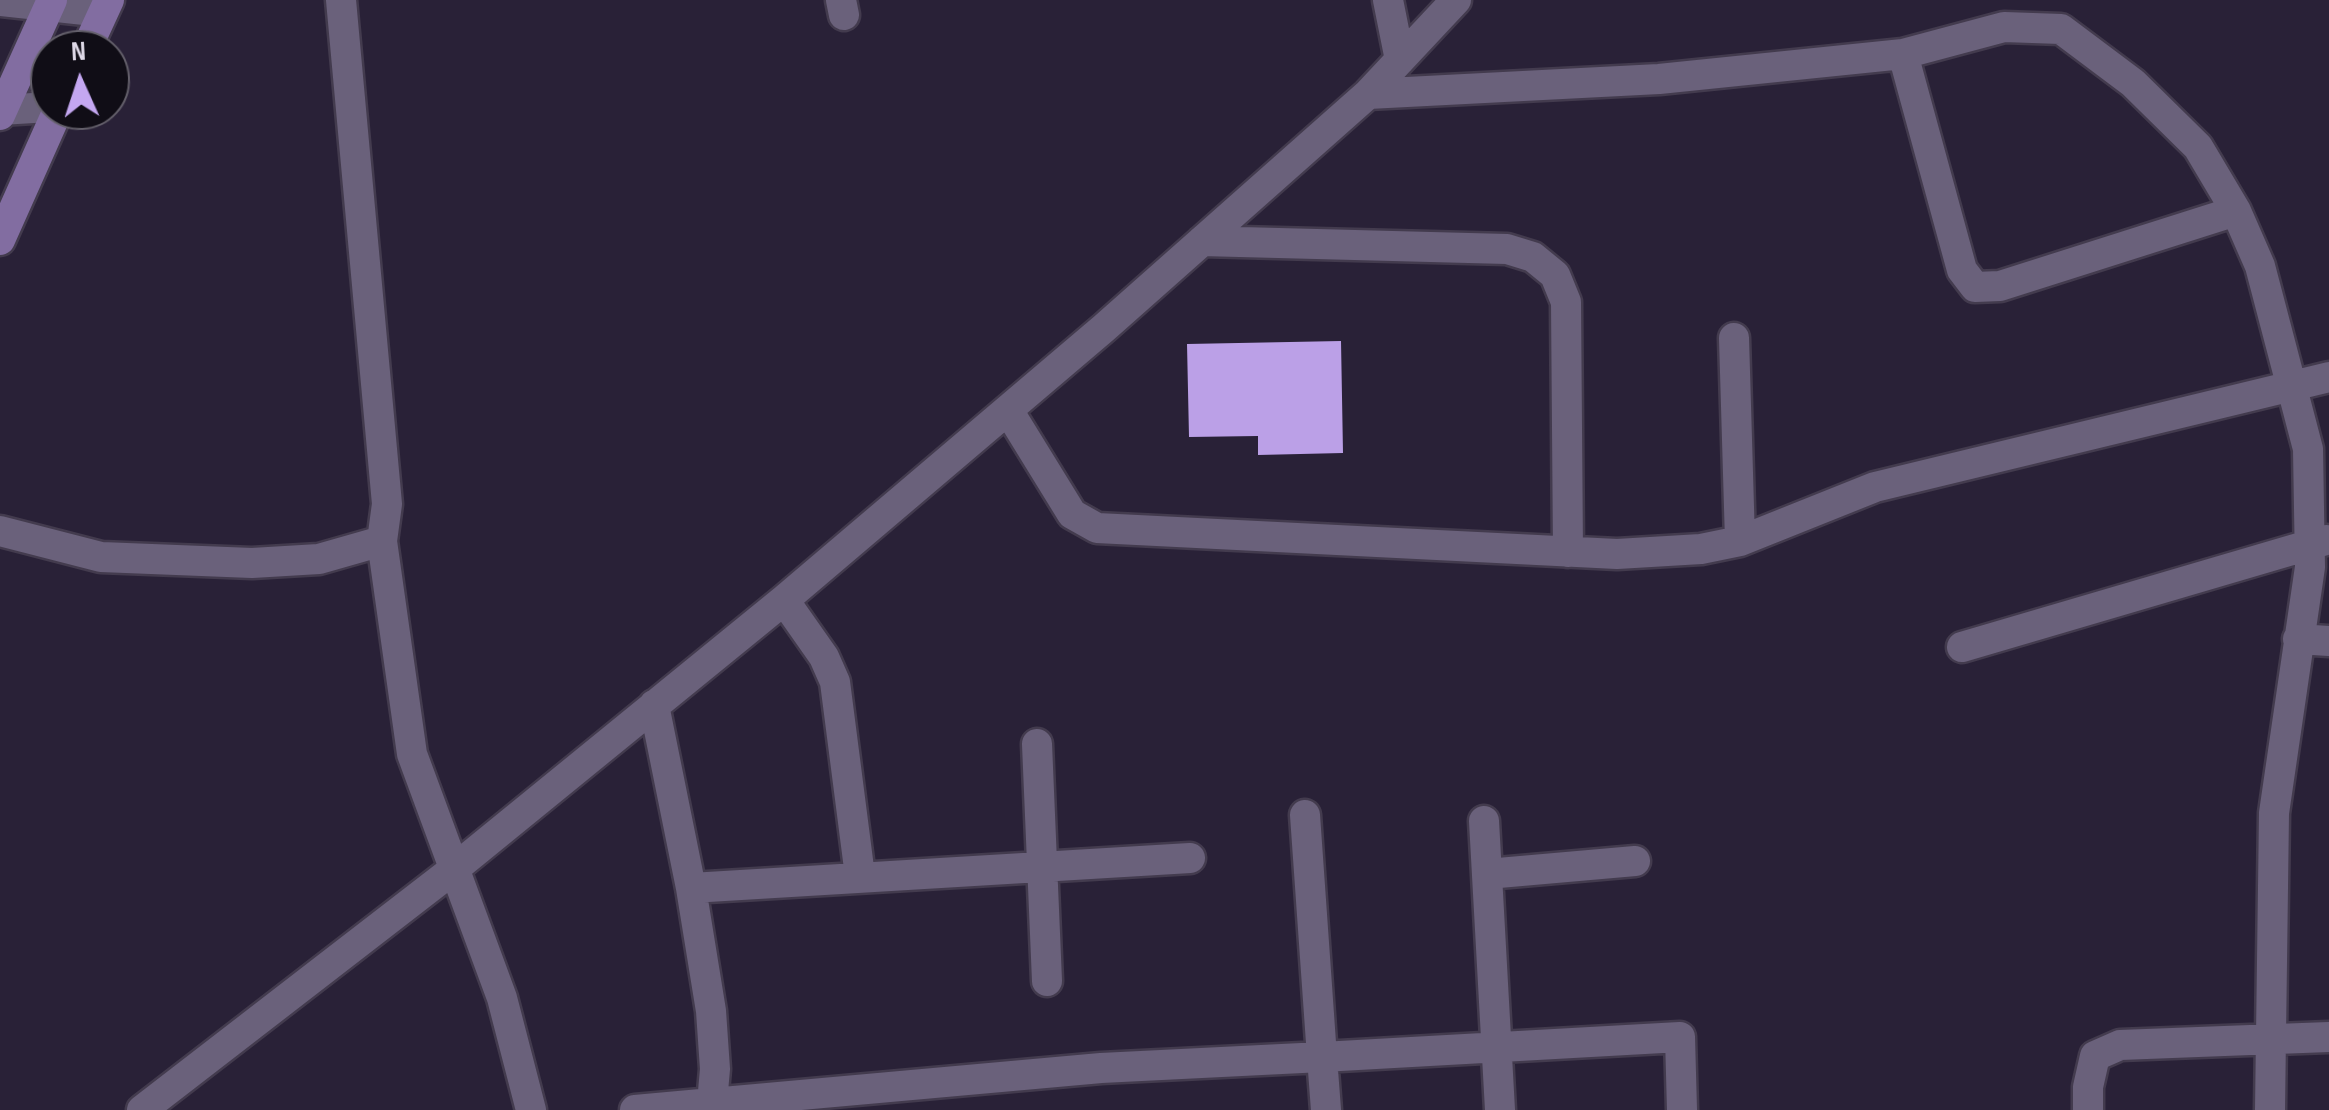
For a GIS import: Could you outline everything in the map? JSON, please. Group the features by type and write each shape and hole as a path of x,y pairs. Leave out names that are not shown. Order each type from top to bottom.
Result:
{"main road":[{"path":"1,111 50,2"},
{"path":"95,30 106,6"},
{"path":"0,240 49,130"}],"street":[{"path":"341,0 387,504 382,541 412,754 502,998 531,1110"},
{"path":"1388,0 1400,60"},
{"path":"142,1110 454,869 784,600 1202,242 1368,94 1456,0"},
{"path":"0,1 106,6"},
{"path":"1368,94 1659,78 1903,54 2004,26 2061,29 2133,83 2198,147 2236,211 2260,266 2308,449 2319,542 2314,640 2274,813 2270,1110"},
{"path":"1903,54 1962,270 1976,287 2000,286 2236,211"},
{"path":"1,111 30,108"},
{"path":"1202,242 1507,249 1532,257 1555,275 1566,302 1568,552"},
{"path":"1734,338 1740,541"},
{"path":"1008,410 1072,514 1098,528 1568,552 1701,549 1740,541 1876,488 2329,377"},
{"path":"0,530 101,556 252,563 319,559 382,541"},
{"path":"1962,647 2319,542"},
{"path":"784,600 824,657 834,682 860,876"},
{"path":"654,706 691,888 710,1011 712,1103"},
{"path":"1037,744 1047,981"},
{"path":"1306,815 1326,1110"},
{"path":"1484,821 1500,1110"},
{"path":"691,888 1190,858"},
{"path":"1487,874 1635,861"},
{"path":"2088,1110 2095,1056 2120,1045 2329,1037"},
{"path":"635,1110 1101,1068 1680,1038 1682,1110"}],"building":[{"path":"1341,341 1343,453 1258,455 1258,436 1189,437 1187,344"}]}
